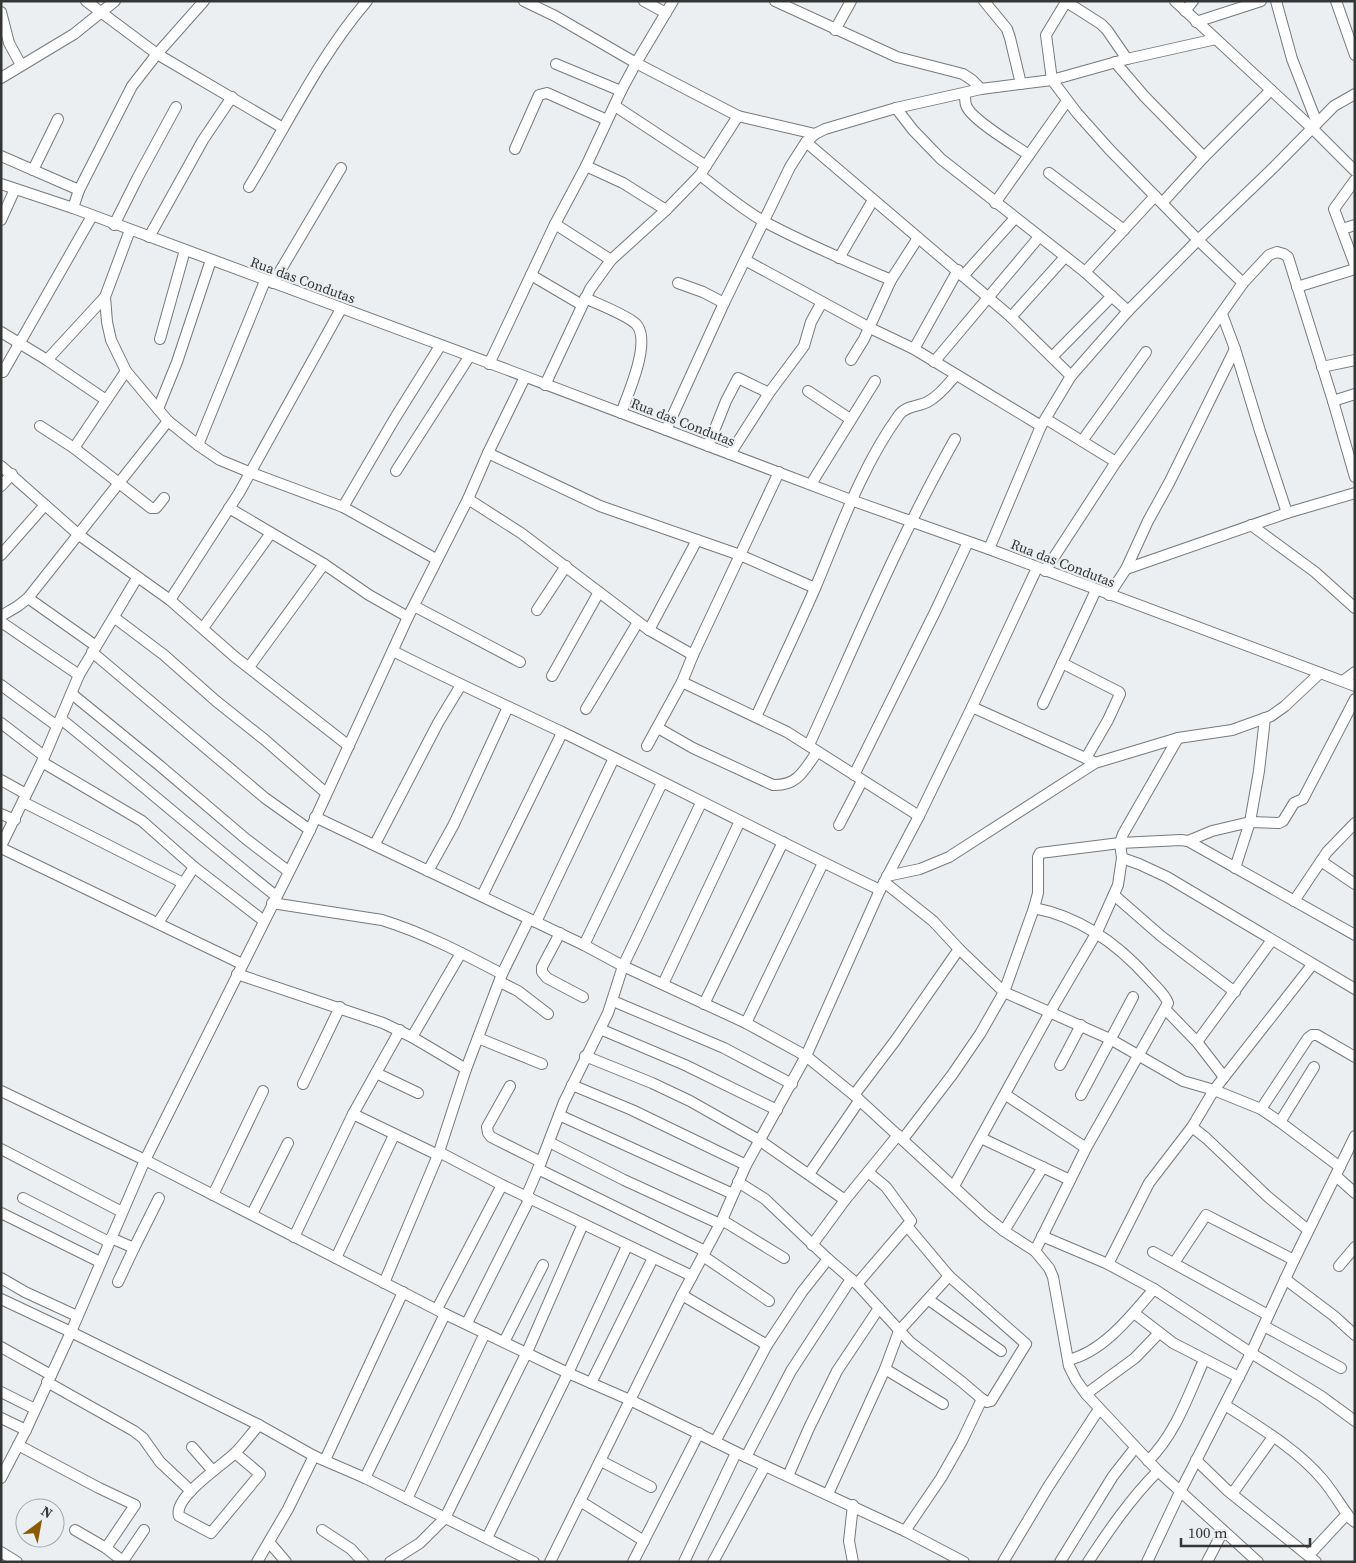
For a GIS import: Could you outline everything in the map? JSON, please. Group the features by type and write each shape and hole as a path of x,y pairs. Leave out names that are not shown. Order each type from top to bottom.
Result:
{"street":[{"path":"86,1 157,54 283,128"},
{"path":"1,78 74,34 115,1"},
{"path":"73,208 79,190 132,86 157,54 204,1"},
{"path":"249,188 283,128 339,37 367,1"},
{"path":"524,1 555,16 636,63 738,116 815,134"},
{"path":"644,1 666,13"},
{"path":"489,364 555,224 586,166 621,92 673,1"},
{"path":"775,1 897,57 963,74 982,89"},
{"path":"835,30 851,1"},
{"path":"984,1 1007,30 1021,84"},
{"path":"1175,1 1271,90 1315,125 1355,171"},
{"path":"1184,11 1194,1"},
{"path":"1196,22 1261,1"},
{"path":"1276,1 1292,58 1315,125"},
{"path":"1336,1 1355,55"},
{"path":"1127,59 1101,24 1066,2 1046,35 1052,80 1067,102 1109,149 1243,283"},
{"path":"1,12 8,43 21,66"},
{"path":"666,430 724,302 790,167 806,142 815,134 825,129 896,108 982,89 1052,80 1127,59 1216,39"},
{"path":"1115,62 1144,96 1204,157"},
{"path":"556,64 621,92"},
{"path":"1085,272 1124,230 1204,157 1271,90"},
{"path":"515,149 539,95 543,93 607,120"},
{"path":"965,93 966,106 970,112 1000,136 1029,155"},
{"path":"990,549 1044,423 1071,376 1128,311 1198,240 1334,106 1355,94"},
{"path":"148,237 203,140 232,97"},
{"path":"995,203 1067,102"},
{"path":"615,106 706,166"},
{"path":"114,225 176,107"},
{"path":"896,108 913,130 941,159 1085,272 1128,311"},
{"path":"545,385 583,302 611,260 666,210 700,175 738,116"},
{"path":"33,170 58,119"},
{"path":"806,142 1011,317 1071,376"},
{"path":"1,156 79,190"},
{"path":"586,166 623,182 666,210"},
{"path":"198,445 269,282 341,168"},
{"path":"1050,173 1124,230"},
{"path":"700,175 764,222 839,258 891,280"},
{"path":"1297,287 1355,267 1334,209 1355,180"},
{"name":"Rua das Condutas","path":"1,184 73,208 114,225 851,500 990,549 1355,686"},
{"path":"1,220 15,189"},
{"path":"839,258 873,200"},
{"path":"4,372 92,216"},
{"path":"914,348 960,273 1016,218"},
{"path":"555,224 611,260"},
{"path":"1342,229 1355,225"},
{"path":"47,360 105,297 130,230"},
{"path":"934,362 1040,237"},
{"path":"851,360 870,328 891,280 918,238"},
{"path":"160,339 184,250"},
{"path":"550,1562 682,1295 721,1222 746,1165 806,1056 884,883 1041,569 1243,283 1269,255 1277,252 1288,257 1355,477"},
{"path":"1011,317 1066,257"},
{"path":"158,409 211,260"},
{"path":"745,260 870,328 914,348 956,375 1044,423 1082,441 1116,462"},
{"path":"531,275 583,302 627,318 636,324 641,331 642,340 638,367 621,413"},
{"path":"678,283 704,292 724,302"},
{"path":"1052,357 1112,296"},
{"path":"105,297 111,340 126,371 168,421 198,445 220,460 343,507 436,559"},
{"path":"730,454 769,392 804,346 811,322 822,302"},
{"path":"170,600 229,508 341,309"},
{"path":"1222,314 1287,513"},
{"path":"1,332 47,360 106,400"},
{"path":"343,507 390,426 440,346"},
{"path":"1109,595 1126,569 1235,349"},
{"path":"1082,441 1146,352"},
{"path":"396,470 469,357"},
{"path":"1322,367 1355,360"},
{"path":"74,448 126,371"},
{"path":"756,717 815,588 851,500 901,413 909,408 929,402 956,375"},
{"path":"2,1474 26,1430 71,1332 145,1160 310,830 408,617 468,499 525,377"},
{"path":"708,446 737,379 739,378 769,392"},
{"path":"811,484 874,381"},
{"path":"808,391 850,419"},
{"path":"1333,401 1355,394"},
{"path":"1,616 28,598 168,421"},
{"path":"40,426 74,448 154,509 164,498"},
{"path":"658,728 693,748 773,785 793,782 802,774 866,614 910,521 955,439"},
{"path":"488,453 600,506 740,555 815,588"},
{"path":"1,466 79,535 170,600 249,667 349,746"},
{"path":"647,746 682,682 779,472"},
{"path":"1,486 12,474"},
{"path":"1126,569 1287,513 1355,493"},
{"path":"468,499 521,533 649,630 693,655"},
{"path":"1,555 45,505"},
{"path":"229,508 324,564 408,617"},
{"path":"1251,525 1323,578 1355,608"},
{"path":"203,628 271,533"},
{"path":"649,630 697,540"},
{"path":"839,825 858,778 968,542"},
{"path":"249,667 324,564"},
{"path":"537,610 566,566"},
{"path":"137,578 115,618 79,675 43,759 1,847 242,964"},
{"path":"1043,704 1096,590"},
{"path":"552,676 599,592"},
{"path":"28,598 94,649 258,792 310,830"},
{"path":"414,606 520,662"},
{"path":"115,618 164,655 216,702 265,740 326,793"},
{"path":"1,622 79,675"},
{"path":"586,709 638,622"},
{"path":"393,651 460,685 562,732 823,863 884,883 933,921 1004,992 1110,1039 1183,1081 1214,1090 1261,1109 1280,1122 1338,1171 1355,1193"},
{"path":"1062,663 1120,694 1091,760"},
{"path":"1343,681 1355,672"},
{"path":"884,883 949,858 1091,760 1178,738 1232,730 1265,718 1285,706 1320,673"},
{"path":"682,682 787,732 919,816"},
{"path":"1,685 59,722 110,758 274,899 382,920 398,925 461,953 501,978 548,1014"},
{"path":"375,844 460,685"},
{"path":"72,694 246,839 288,871"},
{"path":"1188,841 1212,831 1250,822 1281,822 1294,803 1303,799 1355,699"},
{"path":"428,871 454,824 508,707"},
{"path":"972,708 1091,760"},
{"path":"1235,868 1250,822 1265,718"},
{"path":"1,723 43,759 142,821 194,867 264,921"},
{"path":"482,896 562,732"},
{"path":"954,1186 1006,1095 1050,1012 1097,932 1114,895 1121,874 1122,858 1120,843 1123,834 1178,738"},
{"path":"384,1283 438,1154 466,1069 501,978 533,920 614,758"},
{"path":"1,780 24,798 183,883"},
{"path":"584,945 662,783"},
{"path":"467,1323 528,1198 559,1115 585,1056 613,1001 624,966 701,803"},
{"path":"1,814 15,820"},
{"path":"315,817 560,933 624,966 746,1024 806,1056 857,1098 1004,1231 1035,1251 1049,1268 1053,1277 1068,1360 1076,1380 1086,1394 1158,1471 1258,1562"},
{"path":"663,984 740,821"},
{"path":"1294,901 1321,861 1355,823"},
{"path":"812,1245 868,1172 952,1075 980,1034 1004,992 1034,908 1038,892 1038,857 1040,853 1120,843 1188,841 1355,935"},
{"path":"704,1004 783,842"},
{"path":"1122,858 1162,874 1355,989"},
{"path":"1321,861 1355,884"},
{"path":"746,1024 823,863"},
{"path":"158,923 194,867"},
{"path":"1114,895 1161,936 1235,992"},
{"path":"1034,908 1053,912 1097,932 1140,969 1168,1001 1086,1148 1035,1251"},
{"path":"560,933 542,967 542,972 546,978 583,997"},
{"path":"1197,1042 1272,940"},
{"path":"809,1174 895,1041 959,949"},
{"path":"412,1036 461,953"},
{"path":"1108,1264 1149,1183 1192,1127 1214,1090 1312,964"},
{"path":"237,974 340,1007 400,1030 466,1069"},
{"path":"1081,1095 1133,997"},
{"path":"613,1001 724,1048 792,1084"},
{"path":"303,1084 340,1007"},
{"path":"1165,1008 1197,1042 1224,1077"},
{"path":"1060,1065 1081,1025"},
{"path":"600,1029 685,1065 777,1110"},
{"path":"294,1237 353,1114 400,1030"},
{"path":"1261,1109 1308,1038 1312,1035 1317,1034 1355,1057"},
{"path":"478,1038 542,1064"},
{"path":"585,1056 652,1083 690,1101 759,1140 845,1200"},
{"path":"1280,1122 1314,1067"},
{"path":"376,1073 418,1093"},
{"path":"510,1086 487,1127 491,1137 704,1254 769,1301"},
{"path":"572,1086 632,1110 746,1165"},
{"path":"213,1195 263,1090"},
{"path":"2,1094 145,1160 441,1312 568,1373 630,1400 741,1455 828,1494 964,1562"},
{"path":"1006,1095 1086,1148"},
{"path":"353,1114 692,1276"},
{"path":"559,1115 733,1194"},
{"path":"1192,1127 1267,1196 1308,1230"},
{"path":"336,1258 394,1135"},
{"path":"1147,1562 1180,1492 1251,1353 1308,1230 1355,1136"},
{"path":"981,1138 1070,1180"},
{"path":"549,1142 624,1180 721,1222 784,1258"},
{"path":"252,1214 288,1143"},
{"path":"1,1149 122,1212"},
{"path":"1004,1231 1043,1167"},
{"path":"684,1562 741,1455 791,1370 854,1281 907,1226 911,1219 886,1187 868,1172"},
{"path":"738,1182 765,1199 812,1245 854,1281 899,1331 982,1399 987,1402 991,1401 1026,1344 950,1276 907,1226"},
{"path":"364,1478 502,1185"},
{"path":"23,1198 110,1240 134,1248"},
{"path":"118,1282 158,1198"},
{"path":"1,1213 100,1262"},
{"path":"1174,1263 1206,1215 1294,1260"},
{"path":"390,1562 420,1544 445,1518 527,1352 583,1224"},
{"path":"1042,1236 1108,1264 1154,1290 1321,1396 1355,1421"},
{"path":"487,1538 568,1373 626,1246"},
{"path":"1339,1266 1355,1247"},
{"path":"1153,1252 1268,1315"},
{"path":"591,1383 653,1258"},
{"path":"715,1442 767,1344 802,1292 828,1259"},
{"path":"504,1342 543,1265"},
{"path":"828,1494 885,1369 899,1331 950,1276"},
{"path":"1,1278 25,1292 77,1316"},
{"path":"1285,1279 1334,1316 1355,1335"},
{"path":"1068,1360 1091,1352 1134,1313 1154,1290"},
{"path":"325,1460 403,1292"},
{"path":"682,1295 767,1344"},
{"path":"1,1299 258,1425 314,1456 364,1478 534,1562"},
{"path":"929,1300 1001,1351"},
{"path":"788,1476 837,1371 878,1308"},
{"path":"1134,1313 1173,1343 1239,1377"},
{"path":"1264,1326 1341,1368"},
{"path":"407,1499 485,1333"},
{"path":"1086,1394 1135,1358 1159,1333"},
{"path":"1,1347 134,1431 143,1438 160,1462 191,1491"},
{"path":"1148,1461 1170,1435 1204,1360"},
{"path":"885,1369 943,1404"},
{"path":"1,1392 35,1409"},
{"path":"905,1531 941,1478 962,1441 982,1399"},
{"path":"1196,1460 1232,1494 1313,1559 1352,1517 1323,1480 1304,1460 1225,1404"},
{"path":"1003,1562 1048,1487 1099,1409"},
{"path":"1,1418 26,1430"},
{"path":"235,1453 260,1474 211,1533 179,1516 179,1507 191,1491 235,1453 258,1425"},
{"path":"633,1562 699,1433"},
{"path":"1232,1494 1273,1437"},
{"path":"18,1446 135,1505 106,1548"},
{"path":"192,1447 213,1471"},
{"path":"1060,1562 1114,1476 1135,1448"},
{"path":"257,1562 288,1509 314,1456"},
{"path":"601,1461 651,1487"},
{"path":"713,1562 765,1466"},
{"path":"1088,1562 1101,1541 1136,1495 1158,1471"},
{"path":"580,1500 644,1541"},
{"path":"852,1506 849,1541 853,1562"},
{"path":"75,1530 106,1548 123,1561 144,1530"},
{"path":"322,1530 347,1546 363,1562"},
{"path":"1207,1562 1224,1531"},
{"path":"269,1542 286,1562"},
{"path":"1,1552 17,1562"}]}
